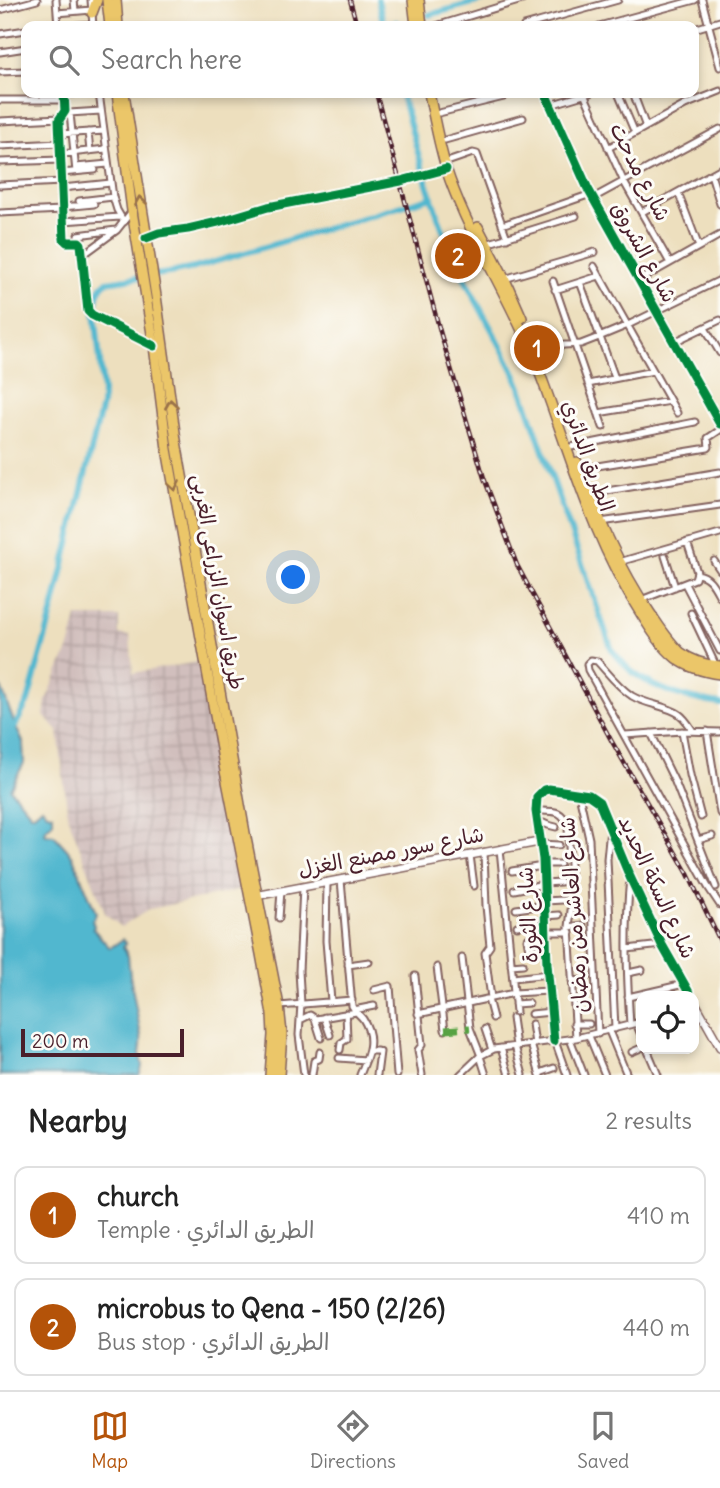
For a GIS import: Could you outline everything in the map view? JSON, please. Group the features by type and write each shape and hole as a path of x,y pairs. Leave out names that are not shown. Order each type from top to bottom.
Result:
{"main road":[{"path":"92,11 97,0"},
{"path":"107,0 109,21"},
{"path":"116,0 118,21"},
{"path":"413,0 415,21"},
{"path":"419,0 421,21"},
{"name":"طريق اسوان الزراعى الغربى","path":"118,98 132,211 156,296 172,448"},
{"name":"طريق اسوان الزراعى الغربى","path":"125,98 146,238 146,297 230,770 278,1006 279,1075"},
{"name":"الطريق الدائري","path":"430,98 444,167 537,352 579,469 619,562 641,600 670,641 681,652 719,669"},
{"name":"الطريق الدائري","path":"436,98 445,139 444,167 462,194 495,269"},
{"name":"الطريق الدائري","path":"503,282 598,534 628,593 650,629 673,656 692,668 706,672 719,669"},
{"name":"طريق اسوان الزراعى الغربى","path":"254,896 272,1014 278,1035 270,1075"}],"street":[{"path":"0,10 37,0"},
{"path":"56,0 58,21"},
{"path":"74,0 75,11"},
{"path":"91,0 93,21"},
{"path":"453,21 522,0"},
{"path":"542,21 618,0"},
{"path":"617,21 695,0"},
{"path":"702,0 720,67"},
{"path":"57,13 92,11"},
{"path":"699,27 720,21"},
{"path":"0,34 21,31"},
{"path":"0,52 21,49"},
{"path":"0,72 21,71"},
{"path":"607,148 692,102 720,91"},
{"path":"0,100 32,98"},
{"path":"64,98 60,134 64,240 67,243 117,230"},
{"path":"100,98 113,197 122,219"},
{"path":"439,113 500,98"},
{"name":"شارع الشروق","path":"547,98 592,196 720,424"},
{"path":"550,105 574,98"},
{"name":"شارع مدحت","path":"588,98 607,148 670,263"},
{"path":"620,98 635,132"},
{"path":"635,98 646,127"},
{"path":"691,98 692,102"},
{"path":"0,121 101,111"},
{"path":"64,115 72,133 76,169"},
{"path":"445,139 523,118"},
{"path":"502,225 592,196 624,182 720,129"},
{"path":"60,134 104,131"},
{"path":"88,132 90,151"},
{"path":"0,146 60,143"},
{"path":"0,162 61,157 74,152 106,149"},
{"path":"146,238 280,205 411,179 473,153 477,154 507,238"},
{"path":"61,173 108,164"},
{"path":"95,168 97,184"},
{"path":"642,212 720,169"},
{"path":"711,174 720,204"},
{"path":"0,185 77,186 111,183"},
{"path":"77,186 79,203"},
{"path":"678,192 699,247"},
{"path":"0,213 63,209 79,203 113,197"},
{"path":"94,202 95,219"},
{"path":"83,255 117,230 122,219 132,211"},
{"path":"486,244 576,216"},
{"path":"63,222 122,219"},
{"path":"76,220 89,313 154,346"},
{"path":"640,280 720,235"},
{"path":"503,282 595,252"},
{"path":"594,266 677,413"},
{"path":"555,290 599,276"},
{"path":"537,352 583,343 628,326 720,279"},
{"path":"553,281 603,427"},
{"path":"580,282 615,379"},
{"path":"674,342 720,320"},
{"path":"705,328 720,353"},
{"path":"588,384 653,371"},
{"path":"598,413 670,401"},
{"path":"571,447 695,422"},
{"path":"579,469 708,448 708,438 720,430"},
{"path":"589,494 720,472"},
{"path":"600,522 720,505"},
{"path":"619,562 720,533"},
{"path":"687,542 697,575"},
{"path":"665,556 675,587"},
{"path":"714,561 720,570"},
{"path":"641,600 695,579 697,575"},
{"path":"697,575 710,580 720,597"},
{"path":"685,583 720,651"},
{"path":"691,613 719,669"},
{"path":"693,731 677,713 641,701 624,690 597,661 589,662 588,670 720,905"},
{"path":"625,735 682,731 720,732"},
{"path":"682,731 701,817"},
{"path":"707,731 720,813"},
{"path":"651,733 675,782 718,886 708,887"},
{"path":"544,790 579,794"},
{"name":"شارع الثورة","path":"544,790 537,797 536,811 543,865 547,964 554,1041 567,1075"},
{"name":"شارع السكة الحديد","path":"579,794 589,795 599,802 662,945 688,991"},
{"name":"شارع العاشر من رمضان","path":"579,794 589,839 598,1034"},
{"path":"536,811 559,813 566,819 572,902 570,930 573,1039 583,1075"},
{"path":"537,820 556,827"},
{"path":"610,827 607,859 612,1030 627,1075"},
{"path":"698,840 712,836"},
{"path":"540,843 559,845"},
{"name":"شارع سور مصنع الغزل","path":"254,896 540,843"},
{"path":"500,849 516,1008 529,1003"},
{"path":"484,852 490,946 485,954 493,1018"},
{"path":"470,855 474,886"},
{"path":"512,872 560,864"},
{"path":"460,1075 480,1056 492,1050 589,1036 636,1023 628,997 627,910 630,877"},
{"path":"341,880 352,1000 355,1011 363,1019 370,1035 370,1051 360,1075"},
{"path":"327,882 326,941 331,1001"},
{"path":"514,890 561,882"},
{"path":"303,887 299,1042 304,1073 311,1075 314,1061 319,1059 320,1052"},
{"path":"279,918 281,891"},
{"path":"516,909 563,900"},
{"path":"517,926 559,915"},
{"path":"546,932 570,930 583,925"},
{"path":"527,939 529,950 546,947"},
{"path":"627,949 662,945"},
{"path":"462,958 471,1034 486,1075"},
{"path":"348,965 369,962"},
{"path":"511,965 523,964"},
{"path":"538,965 547,964"},
{"path":"437,967 445,1030"},
{"path":"628,973 642,970"},
{"path":"513,978 548,974"},
{"path":"415,976 422,1045 418,1050 422,1075"},
{"path":"572,981 586,980"},
{"path":"628,997 684,984"},
{"path":"374,990 390,986 397,1075"},
{"path":"418,1014 514,993 550,991"},
{"path":"278,1006 352,1000"},
{"path":"315,1019 374,1006"},
{"path":"531,1014 551,1012"},
{"path":"699,1012 720,1047"},
{"path":"340,1050 341,1043 347,1039 346,1013"},
{"path":"574,1015 583,1014"},
{"path":"300,1020 310,1015 315,1019 321,1038"},
{"path":"324,1017 330,1035"},
{"path":"512,1018 515,1046 523,1075"},
{"path":"532,1024 533,1044 540,1074 554,1068"},
{"path":"574,1024 589,1024"},
{"path":"485,1028 492,1050"},
{"path":"589,1036 605,1075"},
{"path":"500,1048 509,1075"},
{"path":"632,1052 636,1050"},
{"path":"370,1051 380,1052 377,1075"},
{"path":"649,1054 658,1075"},
{"path":"339,1058 366,1060"},
{"path":"470,1065 473,1075"}],"shaded area":[{"path":"77,617 119,617 119,634 130,636 133,673 198,662 239,890 150,909 121,927 105,913 68,817 58,731 44,716 46,700 69,648"}],"water":[{"path":"0,684 23,742 24,763 10,789 31,814 42,807 47,813 53,814 53,822 45,834 54,835 72,855 96,913 92,920 93,929 110,948 123,939 126,943 123,947 128,956 141,1038 142,1066 139,1075 0,1075"}],"waterway":[{"path":"378,0 383,21"},
{"path":"429,15 484,0"},
{"path":"402,98 445,236 520,385 612,650 631,671 652,684 685,697 720,704"},
{"path":"15,726 28,701 54,606 102,405 95,310 97,294 103,285 106,282 194,268 432,197"}],"railway":[{"path":"350,0 356,21"},
{"path":"377,98 441,335 484,478 517,565 611,740 688,874 720,941"}],"marked path":[{"path":"445,1030 470,1028"}],"cycle path":[{"path":"64,98 65,111 59,120 64,239 81,244 88,311 154,346"},
{"path":"547,98 588,189 720,424"},
{"path":"146,238 218,222 268,207 401,181 446,169"},
{"path":"554,1041 547,964 543,859 536,811 537,797 544,790 589,795 599,802 662,945 688,991"}],"place":[{"name":"microbus to Qena - 150 (2/26)","path":"458,256"},
{"name":"church","path":"537,348"}]}
